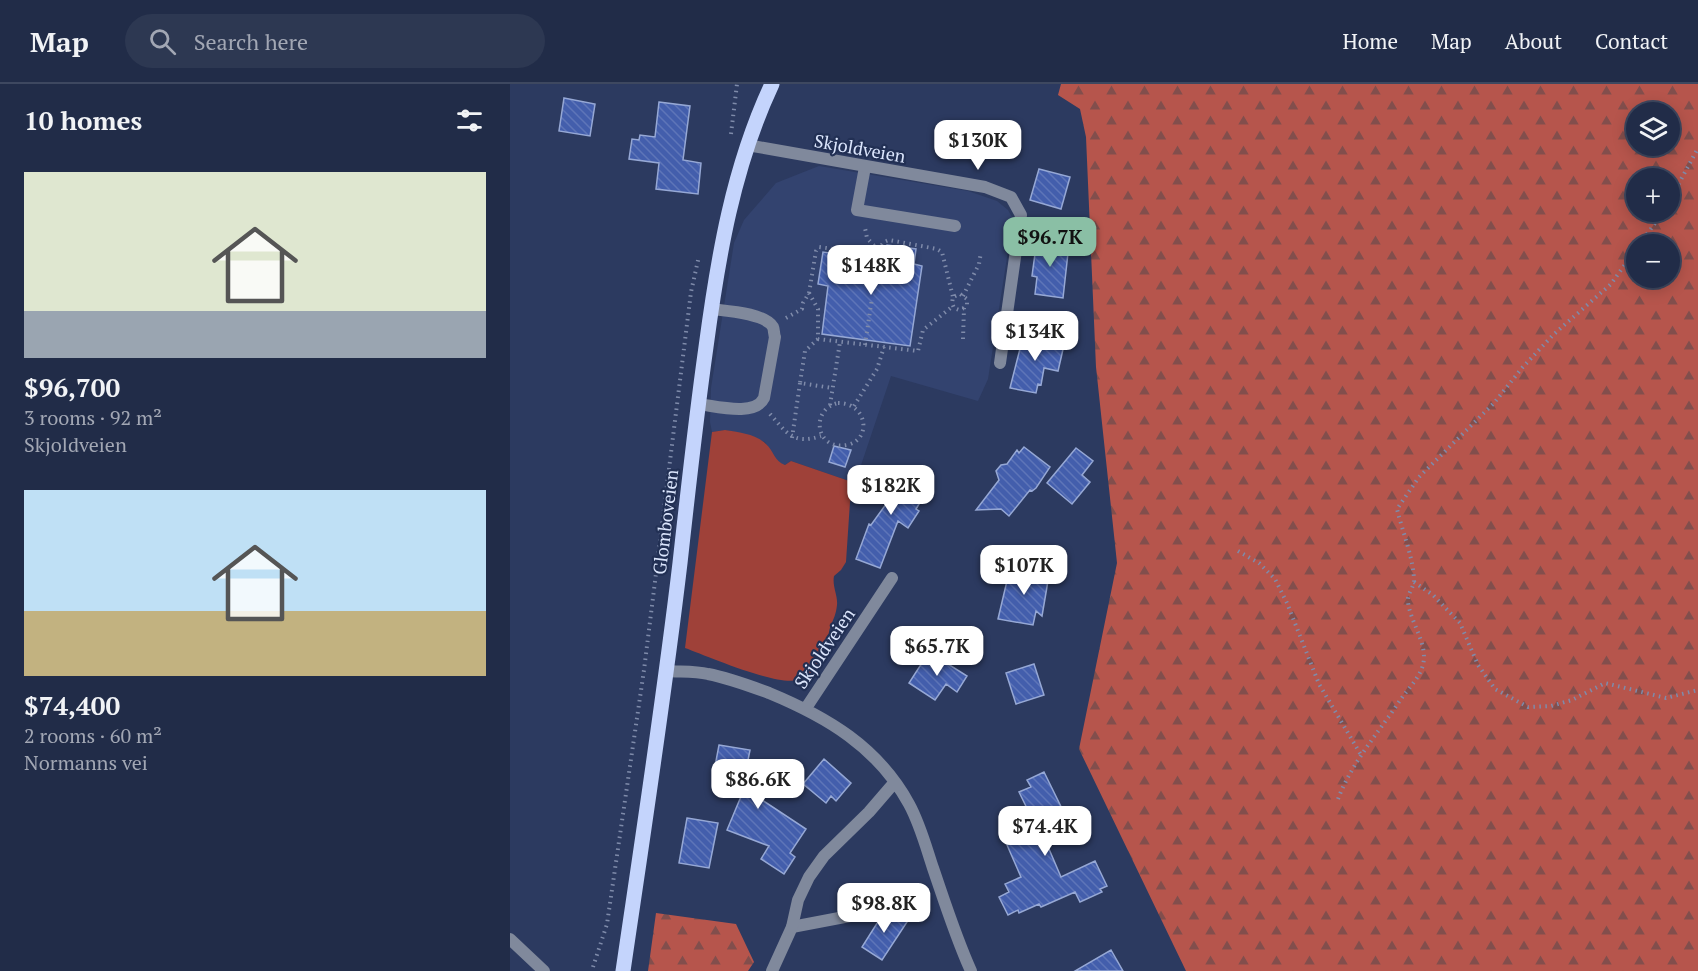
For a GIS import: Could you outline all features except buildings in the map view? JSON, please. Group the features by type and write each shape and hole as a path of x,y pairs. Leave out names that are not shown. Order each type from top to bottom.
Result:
{"main road":[{"name":"Glomboveien","path":"623,971 667,671 711,309 733,192 747,146 772,84"}],"street":[{"name":"Skjoldveien","path":"747,146 985,187 1011,197 1021,216 1000,363"},
{"path":"865,167 857,210 956,226"},
{"path":"698,404 744,409 756,408 761,404 775,337 773,328 767,321 752,315 711,309"},
{"name":"Skjoldveien","path":"806,708 892,578"},
{"path":"667,671 707,673 755,688 806,708 855,739 876,759 909,804 921,831 962,950 972,971"},
{"path":"772,971 792,927 798,900 809,877 824,856 869,812 894,783"},
{"path":"792,927 855,915"},
{"path":"510,939 544,971"}],"path":[{"path":"730,138 737,84"},
{"path":"1680,181 1698,148"},
{"path":"773,328 790,314 798,313 802,309 809,293 816,251 819,247 870,254 876,252 884,242 889,240 937,249 942,252 953,306"},
{"path":"871,242 878,250"},
{"path":"593,967 607,924 644,669 689,303 701,248"},
{"path":"963,296 979,264 981,252"},
{"path":"1338,800 1345,780 1421,669 1425,652 1411,618 1407,599 1414,582 1411,561 1397,509 1419,477 1494,403 1553,335 1611,284 1626,263"},
{"path":"809,293 818,309 816,335 818,339"},
{"path":"953,297 960,294 967,299 964,308 963,339"},
{"path":"865,345 872,298"},
{"path":"818,339 918,351 922,330 953,306"},
{"path":"953,306 959,310 964,308"},
{"path":"792,438 805,351 818,339"},
{"path":"830,405 846,403 854,406 860,412 863,429 853,443 845,446 827,441 821,436 819,429 820,419 830,405 840,342"},
{"path":"854,406 877,369 884,347"},
{"path":"800,383 832,388"},
{"path":"761,404 792,438 821,436"},
{"path":"1238,551 1259,563 1275,579 1319,684 1361,755"},
{"path":"1414,582 1433,595 1460,623 1478,665 1496,689 1528,707 1551,706 1572,700 1605,683 1666,698 1698,690"}],"shaded area":[{"path":"819,166 968,191 997,201 1008,210 1013,219 988,379 978,401 891,376 855,483 791,461 785,465 778,463 765,442 725,430 712,432 710,422 711,388 734,243 744,220 776,183"},
{"path":"725,430 757,438 769,447 779,461 785,465 791,461 855,483 850,502 846,562 834,576 837,605 829,630 830,649 812,672 797,680 787,681 758,675 685,648 712,432"}],"green space":[{"path":"1061,84 1698,84 1698,971 1186,971 1079,749 1117,563 1096,367 1086,137 1080,109 1058,95"},
{"path":"656,913 736,924 754,962 748,971 648,971"}]}
